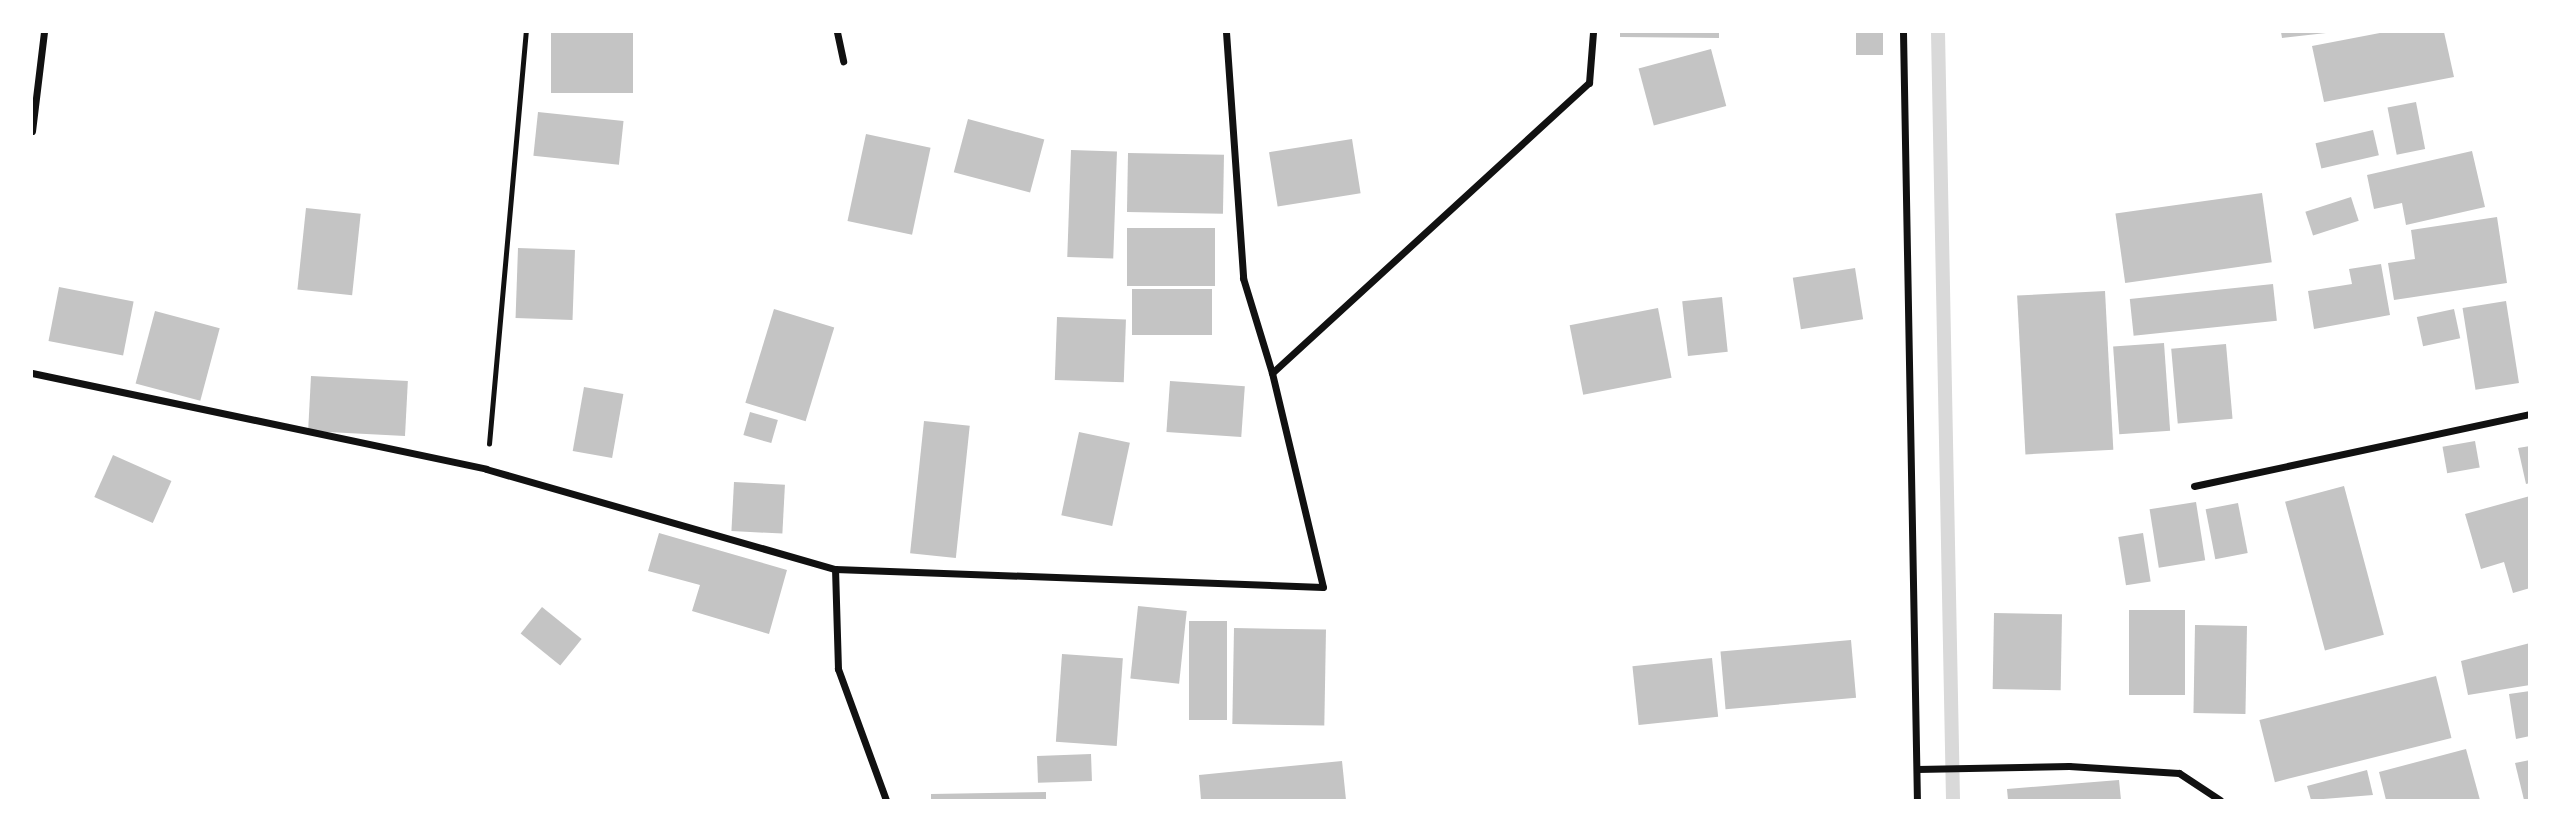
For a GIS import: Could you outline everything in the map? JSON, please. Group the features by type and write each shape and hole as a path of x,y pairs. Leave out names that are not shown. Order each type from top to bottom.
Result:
{"street":[{"path":"32,131 44,32"},
{"path":"837,32 843,61"},
{"path":"32,373 486,469 835,569 1324,587 1272,373 1243,278 1226,32"},
{"path":"1272,373 1589,83 1593,32"},
{"path":"1903,32 1917,800"},
{"path":"2194,486 2529,414"},
{"path":"835,569 838,669 886,800"},
{"path":"1917,769 2069,766 2179,773 2220,800"}],"path":[{"path":"486,469 526,32"}],"building":[{"path":"551,32 633,32 633,93 551,93"},
{"path":"1620,32 1719,32 1719,38 1620,37"},
{"path":"1856,32 1883,32 1883,55 1856,55"},
{"path":"2281,32 2326,32 2326,33 2282,38"},
{"path":"2385,32 2444,32 2454,77 2324,102 2312,46"},
{"path":"1711,49 1726,106 1654,125 1639,68"},
{"path":"2416,102 2425,149 2397,155 2388,108"},
{"path":"538,112 624,121 619,165 533,156"},
{"path":"968,119 1044,139 1030,193 954,172"},
{"path":"2373,130 2379,155 2321,169 2316,143"},
{"path":"866,134 931,148 912,235 847,221"},
{"path":"1352,139 1361,193 1278,206 1269,152"},
{"path":"1071,150 1117,152 1113,259 1067,257"},
{"path":"2472,151 2485,207 2406,225 2402,203 2374,209 2367,175"},
{"path":"1128,153 1224,155 1223,214 1127,212"},
{"path":"2262,193 2272,262 2125,283 2115,214"},
{"path":"2351,197 2359,221 2313,236 2305,212"},
{"path":"306,208 361,214 352,295 297,290"},
{"path":"2497,217 2507,283 2394,300 2388,263 2415,259 2411,230"},
{"path":"1127,228 1215,228 1215,286 1127,286"},
{"path":"518,248 575,250 573,320 516,318"},
{"path":"2381,264 2390,315 2314,329 2308,291 2352,284 2349,269"},
{"path":"1855,268 1863,319 1801,329 1793,278"},
{"path":"2273,284 2277,321 2134,336 2130,299"},
{"path":"59,287 134,302 123,355 49,341"},
{"path":"1132,289 1212,289 1212,335 1132,335"},
{"path":"2105,291 2113,450 2025,454 2017,296"},
{"path":"1722,297 1728,352 1688,356 1682,301"},
{"path":"2506,301 2519,383 2476,390 2463,308"},
{"path":"1658,308 1672,378 1583,395 1570,325"},
{"path":"774,309 834,327 806,421 745,403"},
{"path":"2454,309 2460,338 2423,346 2417,317"},
{"path":"155,311 220,328 200,401 136,383"},
{"path":"1057,317 1126,319 1124,382 1055,380"},
{"path":"2164,343 2170,431 2119,434 2113,347"},
{"path":"2226,344 2233,419 2178,424 2171,349"},
{"path":"311,376 408,381 405,436 308,431"},
{"path":"1170,381 1245,386 1241,437 1166,432"},
{"path":"584,387 623,394 612,458 573,451"},
{"path":"750,412 778,420 771,443 743,435"},
{"path":"924,421 970,426 956,558 910,553"},
{"path":"1079,432 1130,443 1112,526 1061,515"},
{"path":"2475,441 2480,468 2447,473 2443,447"},
{"path":"2530,446 2530,483 2526,484 2518,448"},
{"path":"113,455 171,481 153,523 94,497"},
{"path":"734,482 785,485 782,534 731,531"},
{"path":"2344,486 2384,635 2325,651 2285,502"},
{"path":"2530,496 2530,588 2513,593 2504,562 2481,569 2465,514"},
{"path":"2196,502 2205,560 2159,568 2150,509"},
{"path":"2238,503 2248,553 2215,559 2206,509"},
{"path":"659,533 787,570 769,634 692,611 700,585 648,571"},
{"path":"2143,533 2151,581 2126,585 2118,537"},
{"path":"1138,606 1187,611 1179,684 1130,679"},
{"path":"542,607 582,639 560,666 521,633"},
{"path":"2129,610 2185,610 2185,695 2129,695"},
{"path":"1994,613 2062,614 2061,690 1993,689"},
{"path":"1189,621 1227,621 1227,720 1189,720"},
{"path":"2195,625 2247,626 2245,714 2193,713"},
{"path":"1234,628 1326,630 1324,726 1232,724"},
{"path":"1851,640 1856,698 1726,709 1720,651"},
{"path":"2530,643 2530,685 2468,695 2461,661"},
{"path":"1062,654 1123,658 1117,746 1056,742"},
{"path":"1712,658 1718,717 1639,725 1632,666"},
{"path":"2436,676 2451,738 2275,782 2259,720"},
{"path":"2530,691 2530,736 2516,739 2509,694"},
{"path":"2466,749 2480,800 2386,800 2379,772"},
{"path":"1091,754 1092,781 1038,783 1037,756"},
{"path":"2530,760 2530,800 2524,800 2515,763"},
{"path":"1342,761 1346,800 1201,800 1199,775"},
{"path":"2367,770 2373,795 2311,800 2307,786"},
{"path":"2119,780 2121,800 2008,800 2007,789"},
{"path":"1046,792 1046,800 931,800 931,794"}],"waterway":[{"path":"1938,32 1953,800"}]}
